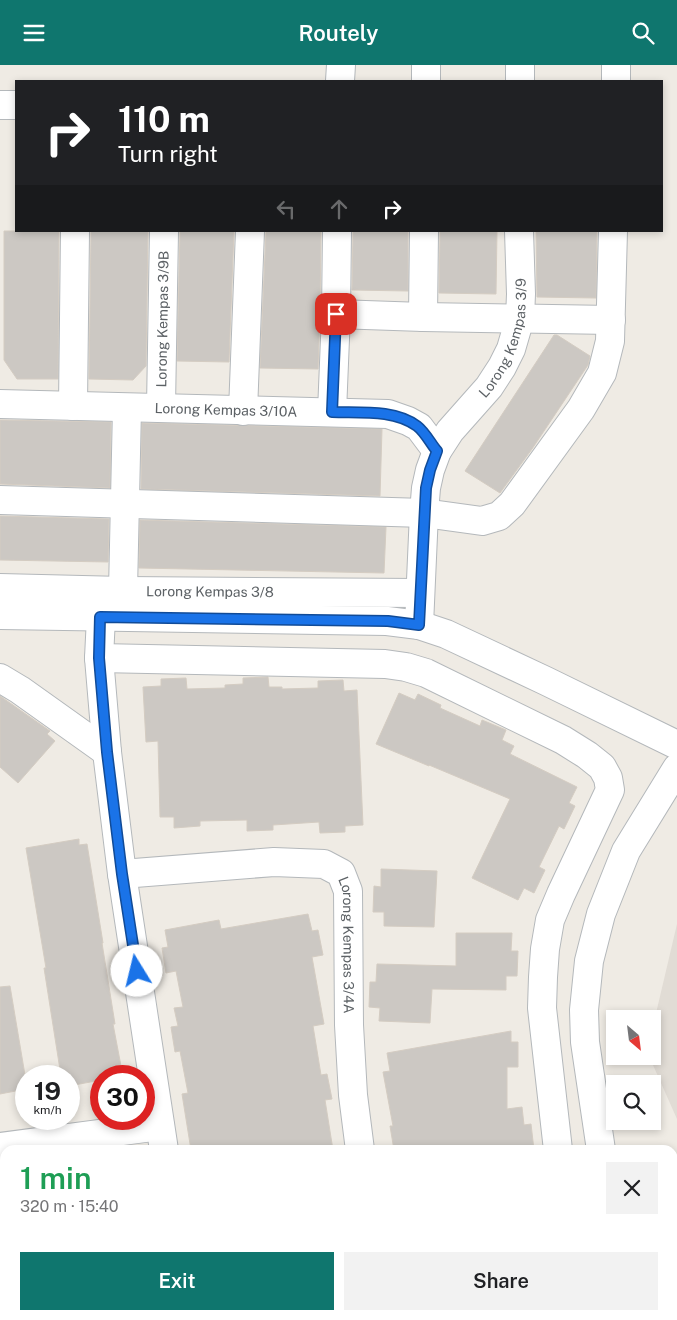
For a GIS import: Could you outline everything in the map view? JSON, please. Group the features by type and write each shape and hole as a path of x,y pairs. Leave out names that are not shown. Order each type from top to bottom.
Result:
{"street":[{"path":"340,80 341,65"},
{"path":"426,65 426,80"},
{"path":"520,65 520,80"},
{"path":"616,65 616,80"},
{"path":"0,105 15,105"},
{"path":"73,406 75,232"},
{"name":"Lorong Kempas 3/9B","path":"161,407 164,232"},
{"path":"243,411 250,232"},
{"path":"332,412 337,232"},
{"path":"423,317 424,232"},
{"name":"Lorong Kempas 3/9","path":"443,441 489,387 511,349 520,318 519,232"},
{"path":"0,500 424,513 482,521 499,516 512,504 581,409 602,373 610,341 613,232"},
{"path":"336,314 611,320"},
{"name":"Lorong Kempas 3/10A","path":"0,404 388,414 408,421 443,441"},
{"path":"123,591 127,408"},
{"path":"419,625 426,488 430,470 443,441"},
{"name":"Lorong Kempas 3/8","path":"0,588 123,591 420,593"},
{"path":"0,615 388,621 419,625 446,634 677,745"},
{"path":"36,1145 162,1138 122,874 107,752 99,658 100,617"},
{"path":"99,658 385,664 406,667 426,673 563,740 602,767 608,778 610,791 550,920 545,949 542,1008 557,1145"},
{"path":"0,679 20,690 107,752"},
{"path":"600,1145 585,1042 584,1010 589,961 601,914 626,851 677,768"},
{"name":"Lorong Kempas 3/4A","path":"122,874 274,862 324,864 341,873 348,891 349,1034 352,1095 359,1145"}],"shaded area":[{"path":"677,924 677,1119 661,1083 661,1075 657,1075 653,1065 661,1065 661,1010 657,1010"}],"building":[{"path":"4,231 59,232 58,379 17,379 4,360"},
{"path":"91,232 148,232 146,366 133,380 89,379"},
{"path":"180,232 234,232 229,362 177,361"},
{"path":"266,232 321,232 318,369 260,368"},
{"path":"353,232 408,232 408,291 352,290"},
{"path":"440,232 497,232 496,294 439,293"},
{"path":"536,232 597,232 596,298 537,297"},
{"path":"554,335 557,335 590,356 588,365 500,493 465,471"},
{"path":"0,420 111,422 110,488 0,484"},
{"path":"142,423 382,429 380,496 141,489"},
{"path":"0,516 109,519 108,562 0,560"},
{"path":"140,520 386,527 384,573 139,568"},
{"path":"268,677 269,687 282,687 282,689 318,688 318,681 343,680 344,691 357,690 363,825 345,826 345,832 320,833 319,822 273,825 273,830 247,831 247,820 200,821 200,826 174,828 174,817 160,817 158,741 146,742 143,687 161,686 161,679 186,678 187,689 225,688 225,685 243,684 243,678"},
{"path":"399,693 415,700 418,694 441,705 440,708 480,726 482,720 506,730 502,740 514,746 510,754 577,787 569,803 575,806 564,829 559,826 539,867 545,870 534,893 524,888 518,900 472,878 510,799 376,744"},
{"path":"0,696 50,731 47,734 55,741 18,783 0,767"},
{"path":"79,839 79,845 87,844 115,1024 113,1024 121,1065 90,1065 90,1082 80,1084 80,1065 59,1065 44,968 46,968 26,848"},
{"path":"381,869 437,871 434,927 384,926 384,912 373,912 374,886 381,887"},
{"path":"308,914 312,931 318,930 323,955 312,957 324,1024 313,1026 321,1075 327,1074 332,1099 325,1100 332,1145 190,1145 182,1094 188,1093 180,1051 175,1052 171,1027 178,1026 174,1008 183,1007 176,971 166,973 162,948 168,947 165,930 219,920 221,929"},
{"path":"456,933 512,933 511,951 518,951 517,976 506,976 506,990 432,989 430,1023 379,1021 380,1008 369,1007 370,982 376,982 377,964 456,966"},
{"path":"10,986 23,1065 15,1065 15,1091 0,1094 0,987"},
{"path":"511,1031 511,1042 518,1042 518,1067 507,1067 507,1109 522,1107 524,1125 531,1124 533,1145 393,1145 390,1126 393,1126 383,1072 390,1071 387,1053"}],"route":[{"path":"137,971 122,874 107,752 99,658 100,617 388,621 419,625 426,488 437,451 419,427 408,421 388,414 332,412 336,314"}]}
